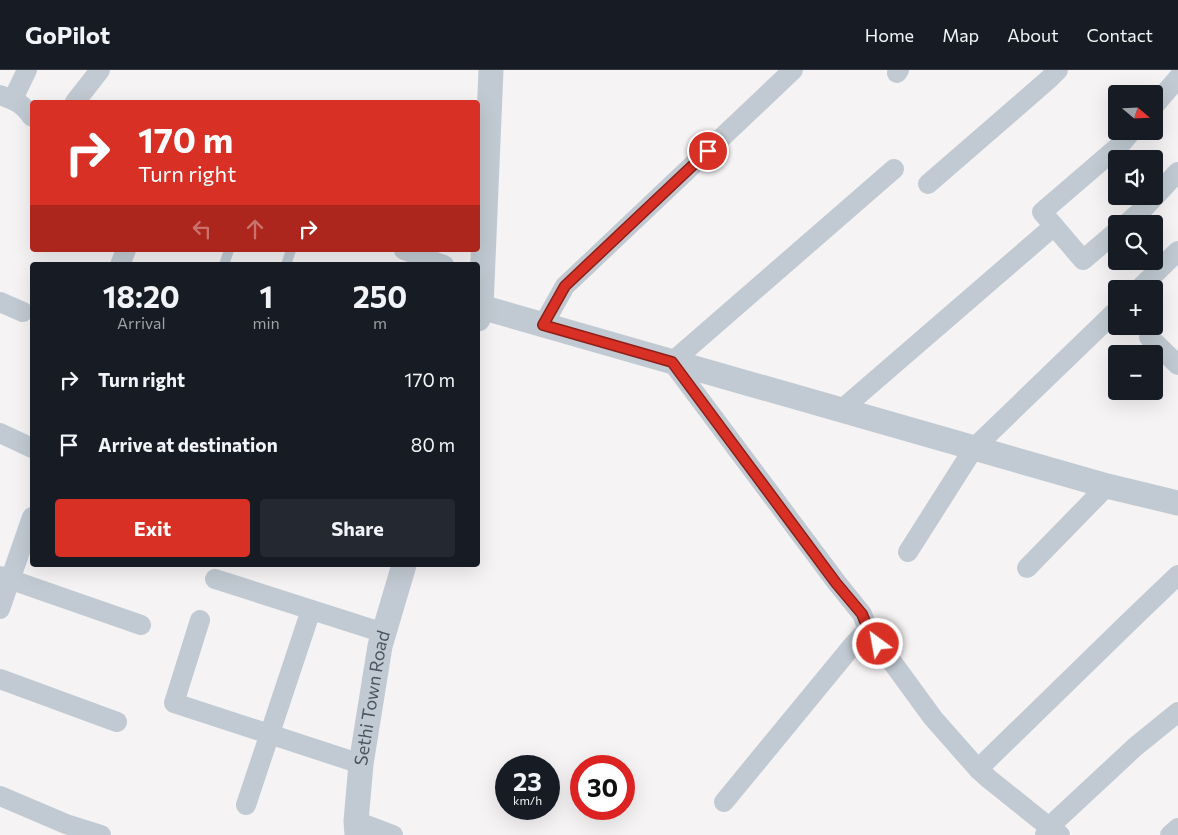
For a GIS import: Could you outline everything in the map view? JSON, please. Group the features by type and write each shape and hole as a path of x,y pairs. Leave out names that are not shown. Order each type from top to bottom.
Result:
{"street":[{"path":"27,70 6,97 25,107 30,114"},
{"path":"77,100 100,70"},
{"path":"480,278 491,70"},
{"path":"543,325 565,286 793,70"},
{"path":"928,184 1058,70"},
{"path":"1163,96 1178,78"},
{"path":"1108,239 1083,260 1042,212 1124,140"},
{"path":"672,362 894,169"},
{"path":"1136,215 1178,172"},
{"path":"841,410 1054,226"},
{"path":"1148,280 1178,251"},
{"path":"409,252 436,262"},
{"path":"0,302 23,312"},
{"path":"480,313 543,325 1107,486 1178,503"},
{"path":"908,552 974,448 1108,318"},
{"path":"1149,337 1178,365"},
{"path":"672,362 836,583 862,614 868,629 933,718 978,769 1052,832 1135,747 1178,712"},
{"path":"0,433 30,447"},
{"path":"1027,568 1107,486"},
{"path":"0,609 5,578 30,522"},
{"name":"Sethi Town Road","path":"357,828 361,764 380,646 400,567"},
{"path":"978,769 1178,575"},
{"path":"5,578 141,625"},
{"path":"215,579 384,633"},
{"path":"246,805 312,610"},
{"path":"200,620 174,703 361,764"},
{"path":"724,802 853,644 868,629"},
{"path":"0,679 117,722"},
{"path":"0,796 66,824 97,834"},
{"path":"357,828 393,835"},
{"path":"1170,835 1178,828"}],"route":[{"path":"708,151 565,286 543,325 672,362 836,583 862,614 868,629 878,644"}]}
